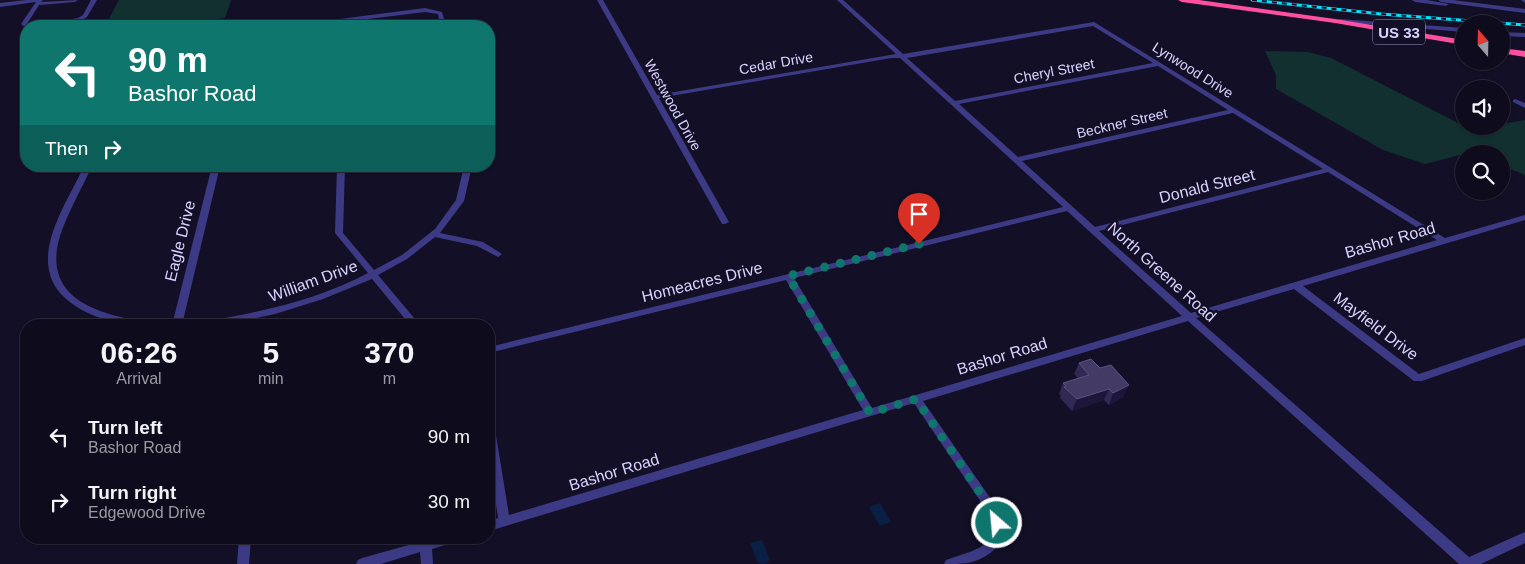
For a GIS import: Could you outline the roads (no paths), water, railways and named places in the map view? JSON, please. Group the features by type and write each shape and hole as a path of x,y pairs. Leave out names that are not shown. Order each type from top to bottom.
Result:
{"highway":[{"name":"US 33","path":"1182,0 1335,21 1455,41"},
{"path":"1421,27 1414,30 1425,36"},
{"path":"1510,52 1525,54"}],"street":[{"path":"0,3 10,0"},
{"path":"0,3 75,0"},
{"path":"73,20 84,16 94,0"},
{"name":"Westwood Drive","path":"600,0 725,222"},
{"name":"North Greene Road","path":"840,0 1092,230 1468,564"},
{"path":"1414,0 1474,4 1500,2 1507,9"},
{"path":"1441,0 1474,4 1503,12 1507,9 1525,11"},
{"path":"27,20 39,1"},
{"path":"365,20 430,10 440,13 442,20"},
{"path":"1335,21 1455,29"},
{"name":"Lynwood Drive","path":"901,56 1094,24 1444,241"},
{"path":"1510,34 1525,35"},
{"name":"Cedar Drive","path":"654,97 891,56 901,56"},
{"name":"Cheryl Street","path":"954,103 1159,64"},
{"path":"1515,101 1525,106"},
{"name":"Beckner Street","path":"1016,160 1234,111"},
{"name":"Donald Street","path":"1092,230 1329,170"},
{"path":"85,172 53,246 52,269 55,280 65,295 80,306 102,316 117,319"},
{"name":"Eagle Drive","path":"178,319 215,172"},
{"path":"341,172 339,233 410,319"},
{"name":"William Drive","path":"241,319 301,304 334,293 374,274 408,254 433,234 457,205 467,182 468,172"},
{"name":"Homeacres Drive","path":"495,349 1068,208"},
{"name":"Bashor Road","path":"495,524 1525,217"},
{"path":"433,234 480,244 498,254"},
{"path":"788,276 870,413"},
{"name":"Mayfield Drive","path":"1295,285 1418,378 1525,341"},
{"path":"916,399 995,517 997,537 994,543 984,552 950,564"},
{"path":"495,462 504,522"},
{"path":"1468,564 1525,537"},
{"path":"242,564 244,544"},
{"path":"362,564 430,544"},
{"path":"426,545 427,564"}],"water":[{"path":"880,503 891,522 880,526 869,507"},
{"path":"762,540 770,560 765,564 758,563 750,543"}],"railway":[{"path":"1252,0 1381,14 1525,25"}]}
